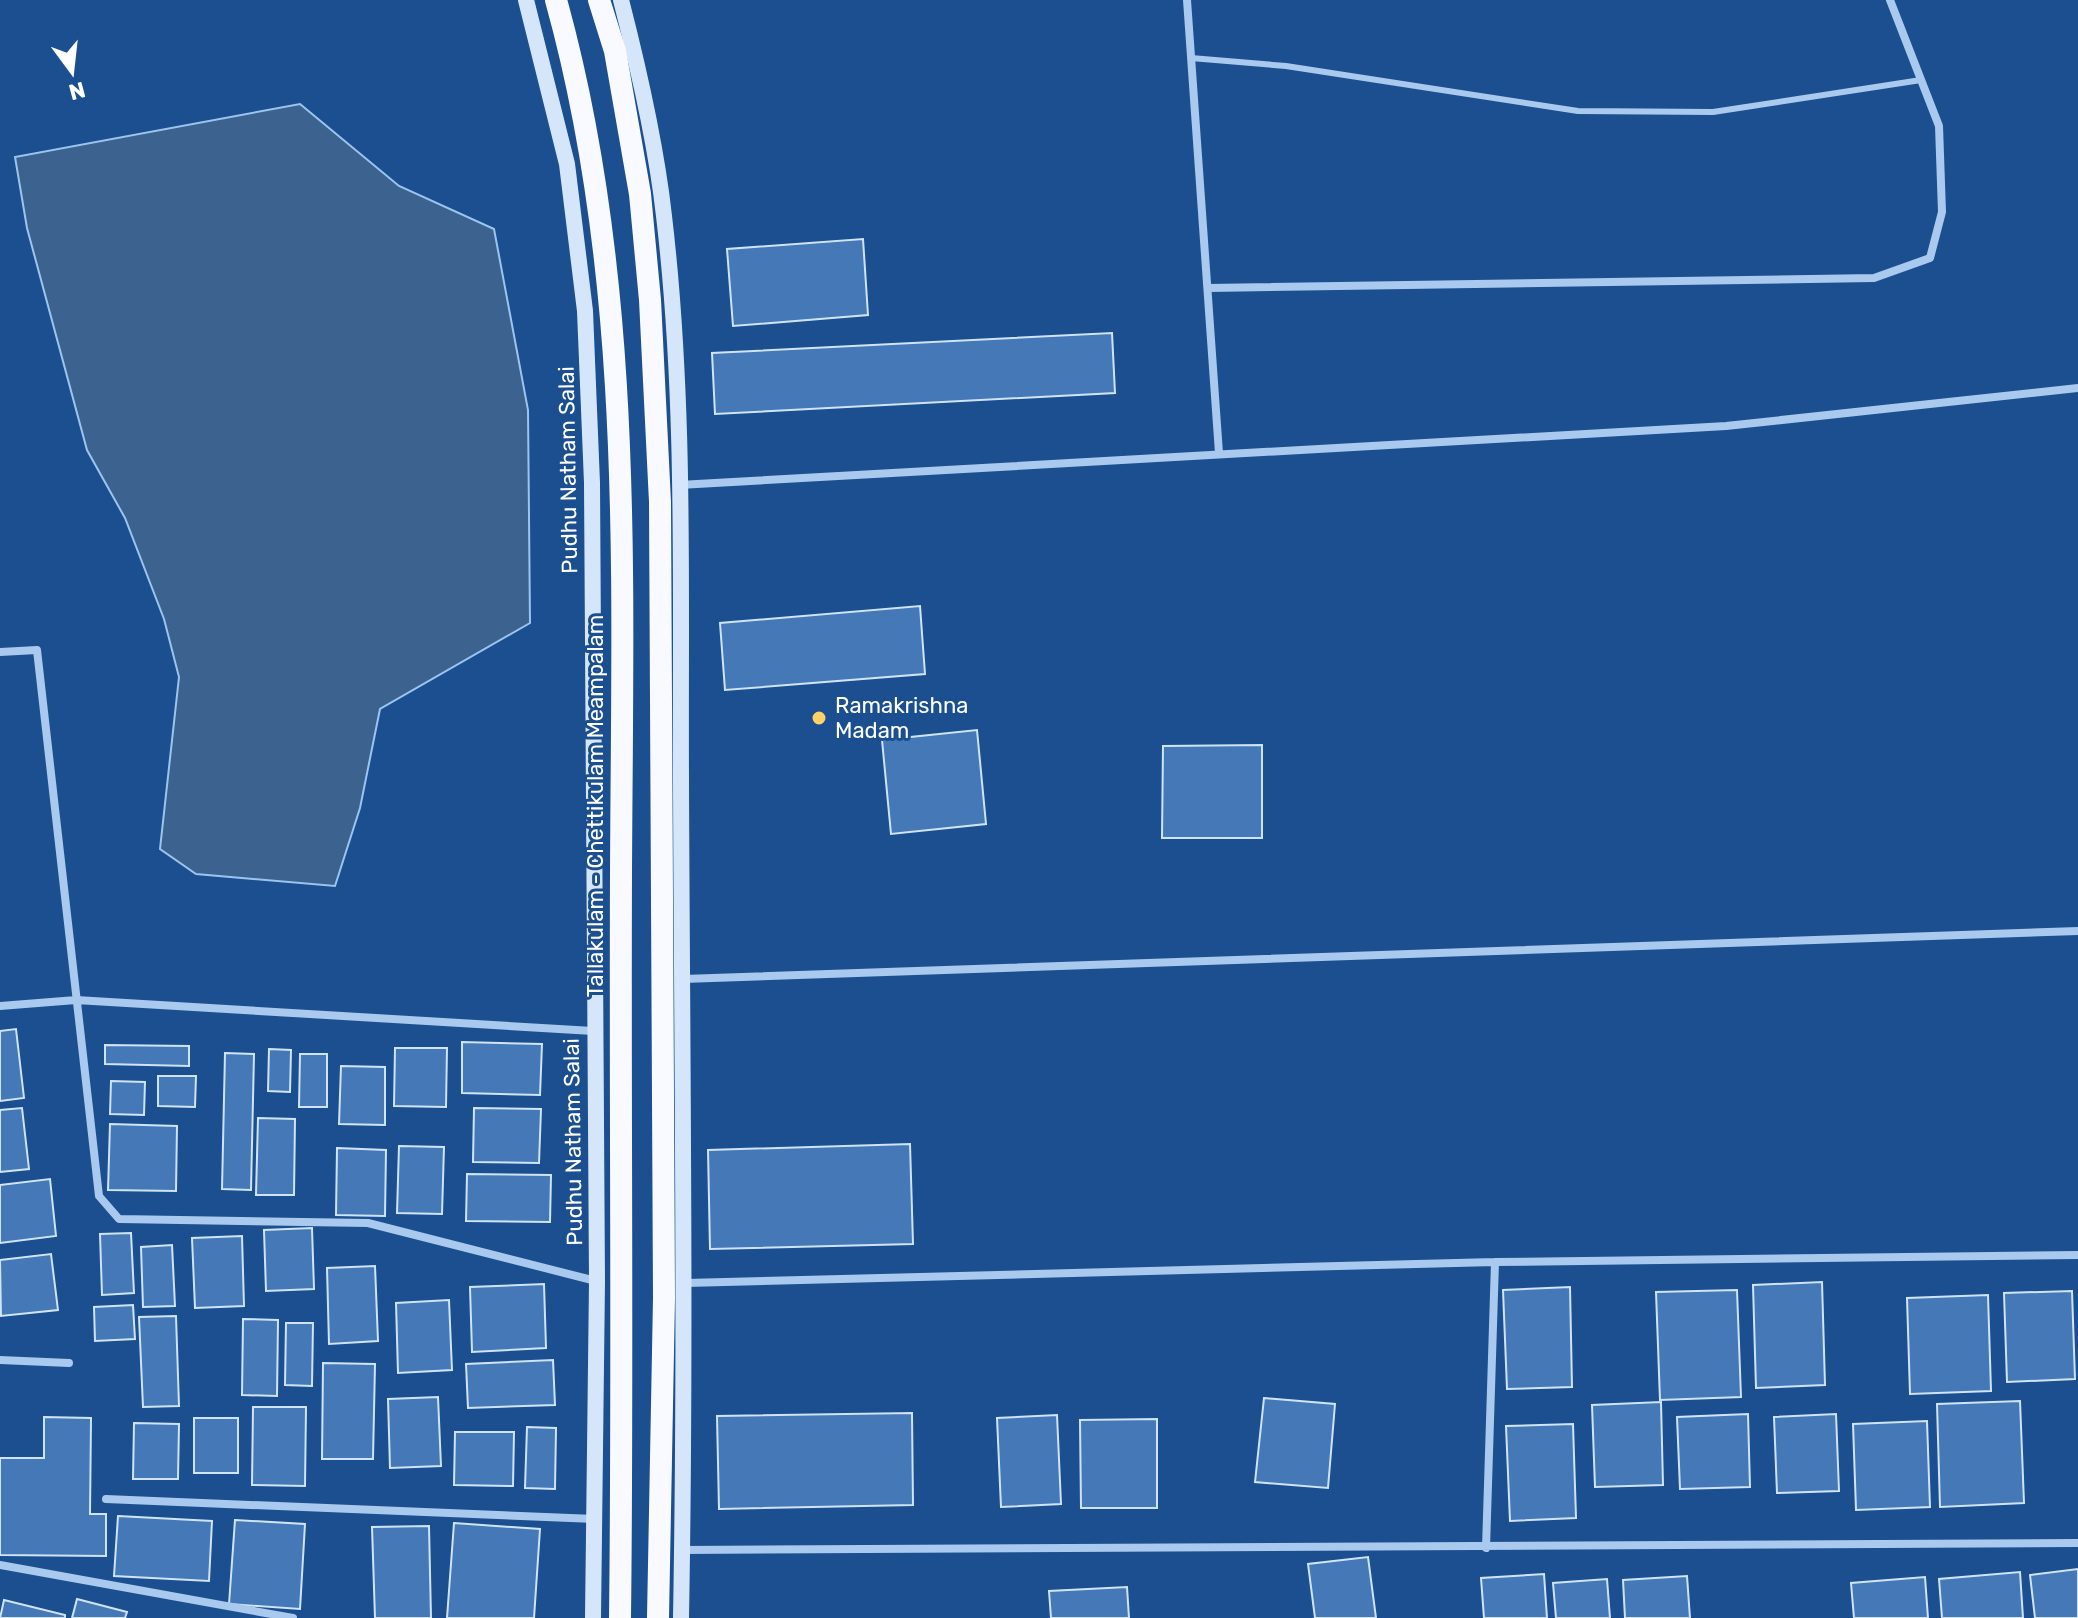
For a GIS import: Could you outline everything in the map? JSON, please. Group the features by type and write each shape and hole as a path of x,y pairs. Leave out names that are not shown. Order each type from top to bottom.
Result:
{"highway":[{"name":"Tallakulam - Chettikulam Meampalam","path":"556,0 577,74 598,203 616,375 622,562 620,1618"},
{"path":"599,0 615,51 640,194 650,300 660,502 664,1298 658,1618"}],"main road":[{"name":"Pudhu Natham Salai","path":"526,0 567,164 585,311 592,483 593,1031 597,1281 596,1519 592,1618"},
{"path":"621,0 638,66 664,212 673,307 679,485 686,1283 681,1618"}],"street":[{"path":"1187,0 1219,453"},
{"path":"1208,288 1874,278 1930,258 1942,212 1939,126 1890,0"},
{"path":"679,485 1726,426 2078,388"},
{"path":"0,652 37,650 99,1196 119,1219 368,1223 597,1281"},
{"path":"682,979 2078,931"},
{"path":"0,1006 76,1000 593,1031"},
{"path":"686,1283 1495,1262 2078,1255"},
{"path":"1486,1548 1495,1262"},
{"path":"0,1360 69,1363"},
{"path":"106,1499 596,1519"},
{"path":"682,1550 2078,1543"},
{"path":"0,1565 293,1618"}],"lane":[{"path":"1191,58 1286,66 1578,111 1713,112 1921,80"}],"water":[{"path":"300,104 399,186 494,229 528,410 530,623 380,709 360,808 335,886 196,874 160,849 179,677 164,619 125,518 87,450 27,228 15,157"}],"building":[{"path":"863,239 868,315 733,326 727,249"},
{"path":"1112,333 1115,393 715,414 712,353"},
{"path":"920,606 925,674 725,690 720,623"},
{"path":"977,730 986,824 891,834 882,740"},
{"path":"1262,745 1262,838 1162,838 1163,746"},
{"path":"16,1029 24,1098 0,1101 0,1031"},
{"path":"462,1042 542,1044 540,1095 462,1093"},
{"path":"105,1045 189,1046 189,1066 105,1064"},
{"path":"395,1048 447,1048 446,1107 394,1106"},
{"path":"269,1049 291,1050 290,1092 268,1091"},
{"path":"225,1053 254,1054 251,1190 222,1189"},
{"path":"300,1054 327,1054 327,1107 299,1107"},
{"path":"341,1066 385,1067 385,1125 339,1124"},
{"path":"158,1076 196,1076 195,1107 158,1106"},
{"path":"111,1081 145,1082 144,1115 110,1114"},
{"path":"22,1108 29,1169 0,1172 0,1110"},
{"path":"474,1108 541,1109 539,1163 473,1162"},
{"path":"258,1118 295,1119 294,1195 256,1195"},
{"path":"110,1124 177,1126 176,1191 108,1190"},
{"path":"910,1144 913,1244 710,1249 708,1150"},
{"path":"399,1146 444,1147 442,1214 397,1213"},
{"path":"337,1148 386,1150 385,1216 336,1215"},
{"path":"467,1174 551,1175 550,1222 466,1221"},
{"path":"50,1179 56,1236 0,1243 0,1185"},
{"path":"312,1228 314,1289 266,1291 264,1230"},
{"path":"131,1233 134,1293 102,1295 100,1234"},
{"path":"242,1236 244,1306 195,1308 192,1238"},
{"path":"172,1245 175,1306 143,1307 141,1247"},
{"path":"51,1254 58,1310 1,1316 0,1260"},
{"path":"375,1266 378,1341 329,1344 327,1268"},
{"path":"1822,1282 1825,1385 1756,1388 1753,1285"},
{"path":"544,1284 546,1348 472,1352 470,1287"},
{"path":"1570,1287 1572,1387 1507,1389 1503,1290"},
{"path":"1737,1290 1741,1397 1660,1400 1656,1292"},
{"path":"2072,1291 2075,1379 2007,1382 2004,1293"},
{"path":"1988,1295 1991,1391 1910,1394 1907,1298"},
{"path":"449,1300 452,1370 398,1373 396,1303"},
{"path":"133,1305 135,1339 95,1341 94,1307"},
{"path":"176,1316 179,1406 143,1407 139,1317"},
{"path":"243,1319 278,1320 277,1396 242,1395"},
{"path":"286,1323 313,1323 312,1386 285,1385"},
{"path":"553,1360 555,1405 468,1408 466,1364"},
{"path":"323,1363 375,1364 373,1459 322,1459"},
{"path":"438,1397 441,1466 390,1468 388,1399"},
{"path":"1264,1398 1335,1404 1328,1488 1255,1482"},
{"path":"2020,1401 2024,1503 1940,1507 1937,1404"},
{"path":"1661,1402 1663,1485 1595,1487 1592,1405"},
{"path":"253,1407 306,1407 305,1486 252,1485"},
{"path":"912,1413 913,1505 719,1509 717,1416"},
{"path":"1748,1414 1750,1487 1680,1489 1677,1417"},
{"path":"1836,1414 1839,1491 1777,1493 1774,1417"},
{"path":"1057,1415 1061,1504 1001,1507 997,1418"},
{"path":"44,1417 91,1418 90,1514 106,1514 106,1556 0,1555 0,1458 44,1458"},
{"path":"194,1418 238,1418 238,1473 194,1473"},
{"path":"1157,1419 1157,1508 1081,1508 1080,1420"},
{"path":"1927,1421 1930,1507 1856,1510 1853,1424"},
{"path":"134,1423 179,1424 178,1479 133,1479"},
{"path":"1573,1424 1576,1518 1510,1521 1506,1426"},
{"path":"527,1427 556,1428 555,1489 525,1488"},
{"path":"455,1432 514,1432 513,1486 454,1485"},
{"path":"118,1516 212,1521 209,1581 114,1576"},
{"path":"235,1520 305,1524 300,1609 229,1604"},
{"path":"454,1523 540,1529 534,1618 447,1618"},
{"path":"429,1526 431,1618 375,1618 372,1527"},
{"path":"1368,1557 1376,1618 1315,1618 1308,1564"},
{"path":"2078,1569 2078,1618 2035,1618 2030,1575"},
{"path":"2020,1572 2023,1618 1942,1618 1939,1579"},
{"path":"1544,1574 1547,1618 1484,1618 1481,1578"},
{"path":"1687,1576 1690,1618 1625,1618 1623,1580"},
{"path":"1925,1577 1928,1618 1854,1618 1851,1583"},
{"path":"1607,1579 1610,1618 1556,1618 1553,1583"},
{"path":"1127,1587 1129,1618 1051,1618 1049,1591"},
{"path":"77,1599 127,1612 125,1618 72,1618"},
{"path":"4,1600 65,1615 65,1618 0,1618"}],"place":[{"name":"Ramakrishna Madam","path":"819,718"}]}
